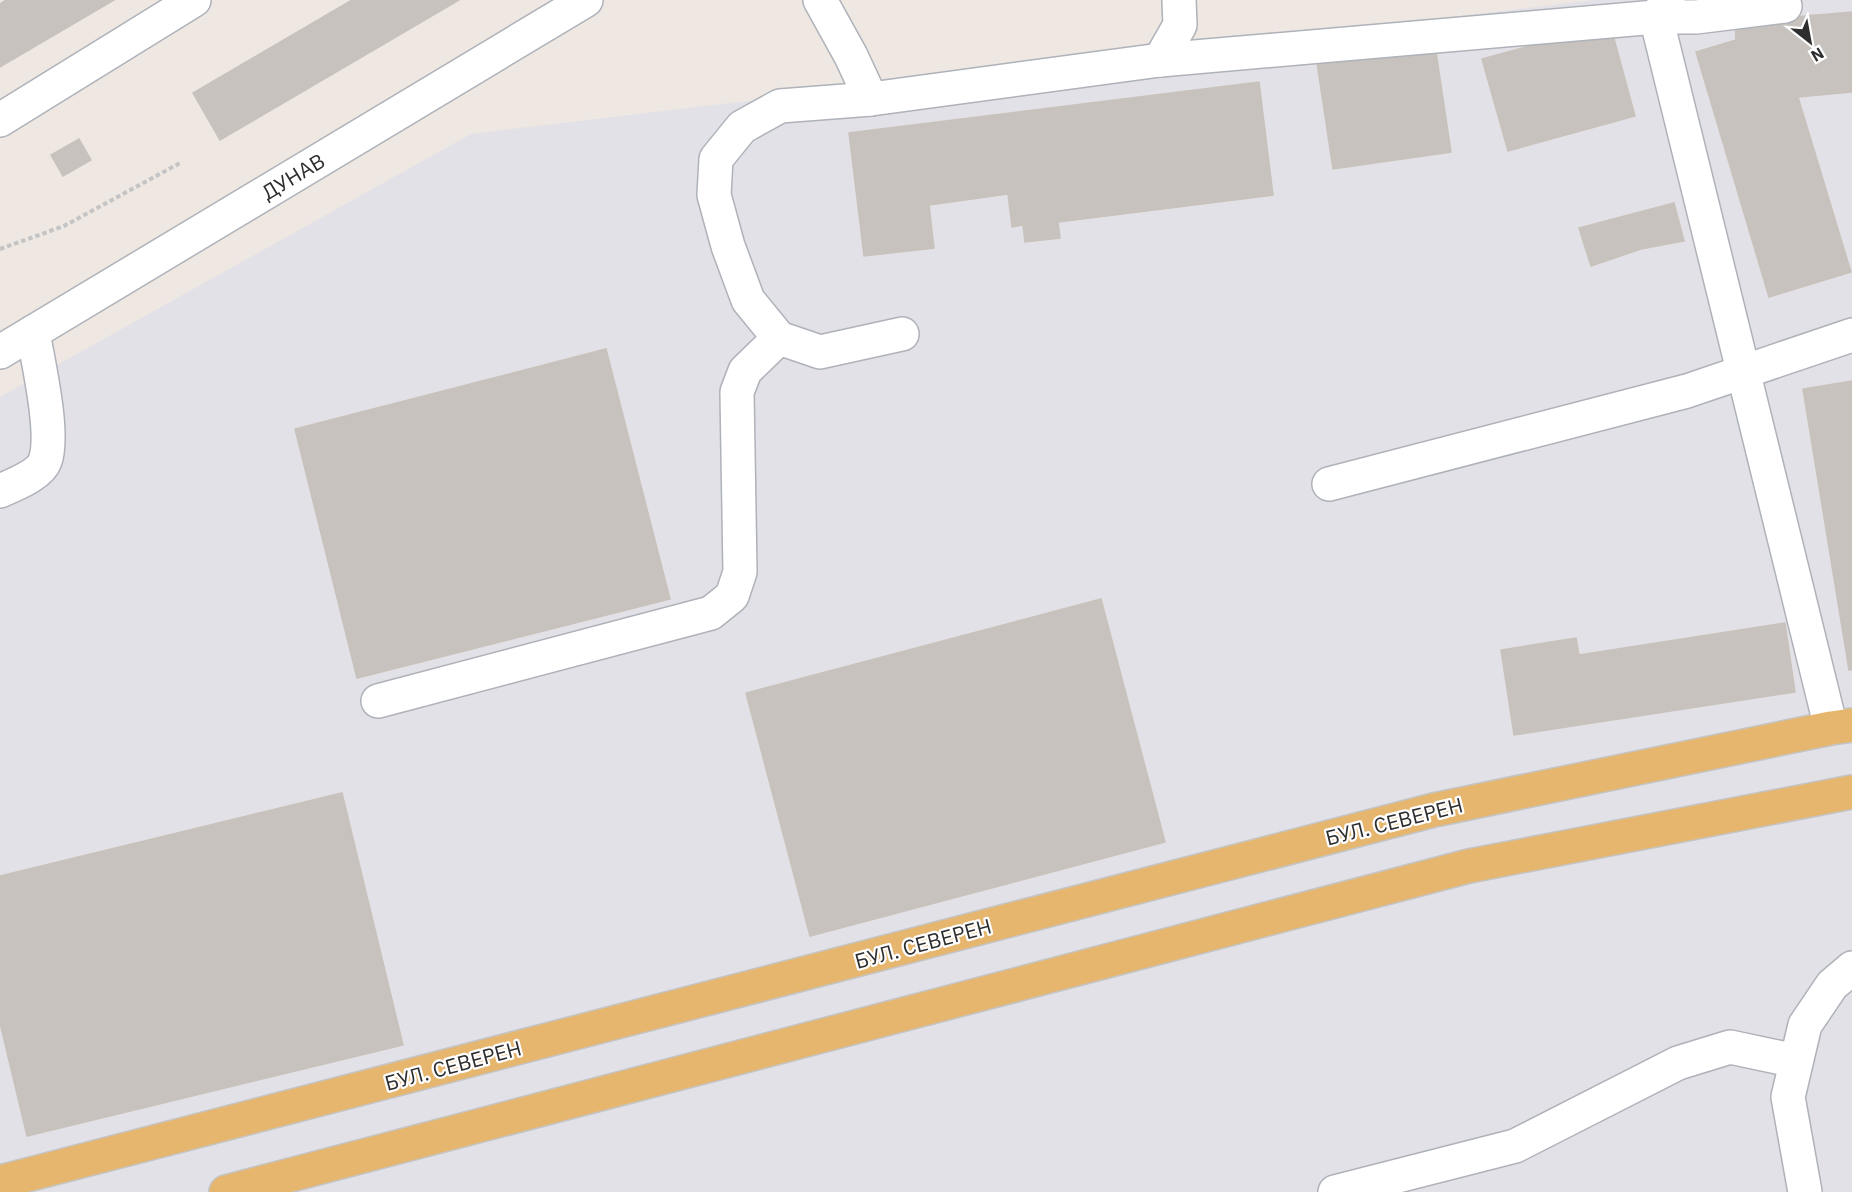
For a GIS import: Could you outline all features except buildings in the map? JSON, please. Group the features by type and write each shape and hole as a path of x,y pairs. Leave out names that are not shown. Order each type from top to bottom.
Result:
{"main road":[{"name":"БУЛ. СЕВЕРЕН","path":"2,1176 1434,810 1841,727"},
{"path":"226,1192 1469,866 1852,792"}],"street":[{"path":"0,120 194,0"},
{"name":"ДУНАВ","path":"0,352 586,0"},
{"path":"820,0 851,56 871,99"},
{"path":"1160,60 1180,24 1179,0"},
{"path":"902,334 820,352 779,338 748,300 728,246 714,195 716,159 742,127 780,106 871,99 1160,60 1662,8 1696,17 1785,6"},
{"path":"1662,8 1744,371 1841,727"},
{"path":"0,491 28,478 45,462 49,433 33,332"},
{"path":"1329,484 1687,391 1852,335"},
{"path":"378,701 711,613 732,596 740,572 737,392 745,371 779,338"},
{"path":"1805,1192 1788,1097 1805,1025 1832,985 1852,968"},
{"path":"1335,1192 1515,1146 1678,1063 1730,1047 1796,1062"}],"path":[{"path":"0,249 64,226 180,163"}],"shaded area":[{"path":"1595,0 1852,0 1852,1192 0,1192 0,397 471,134"}]}
